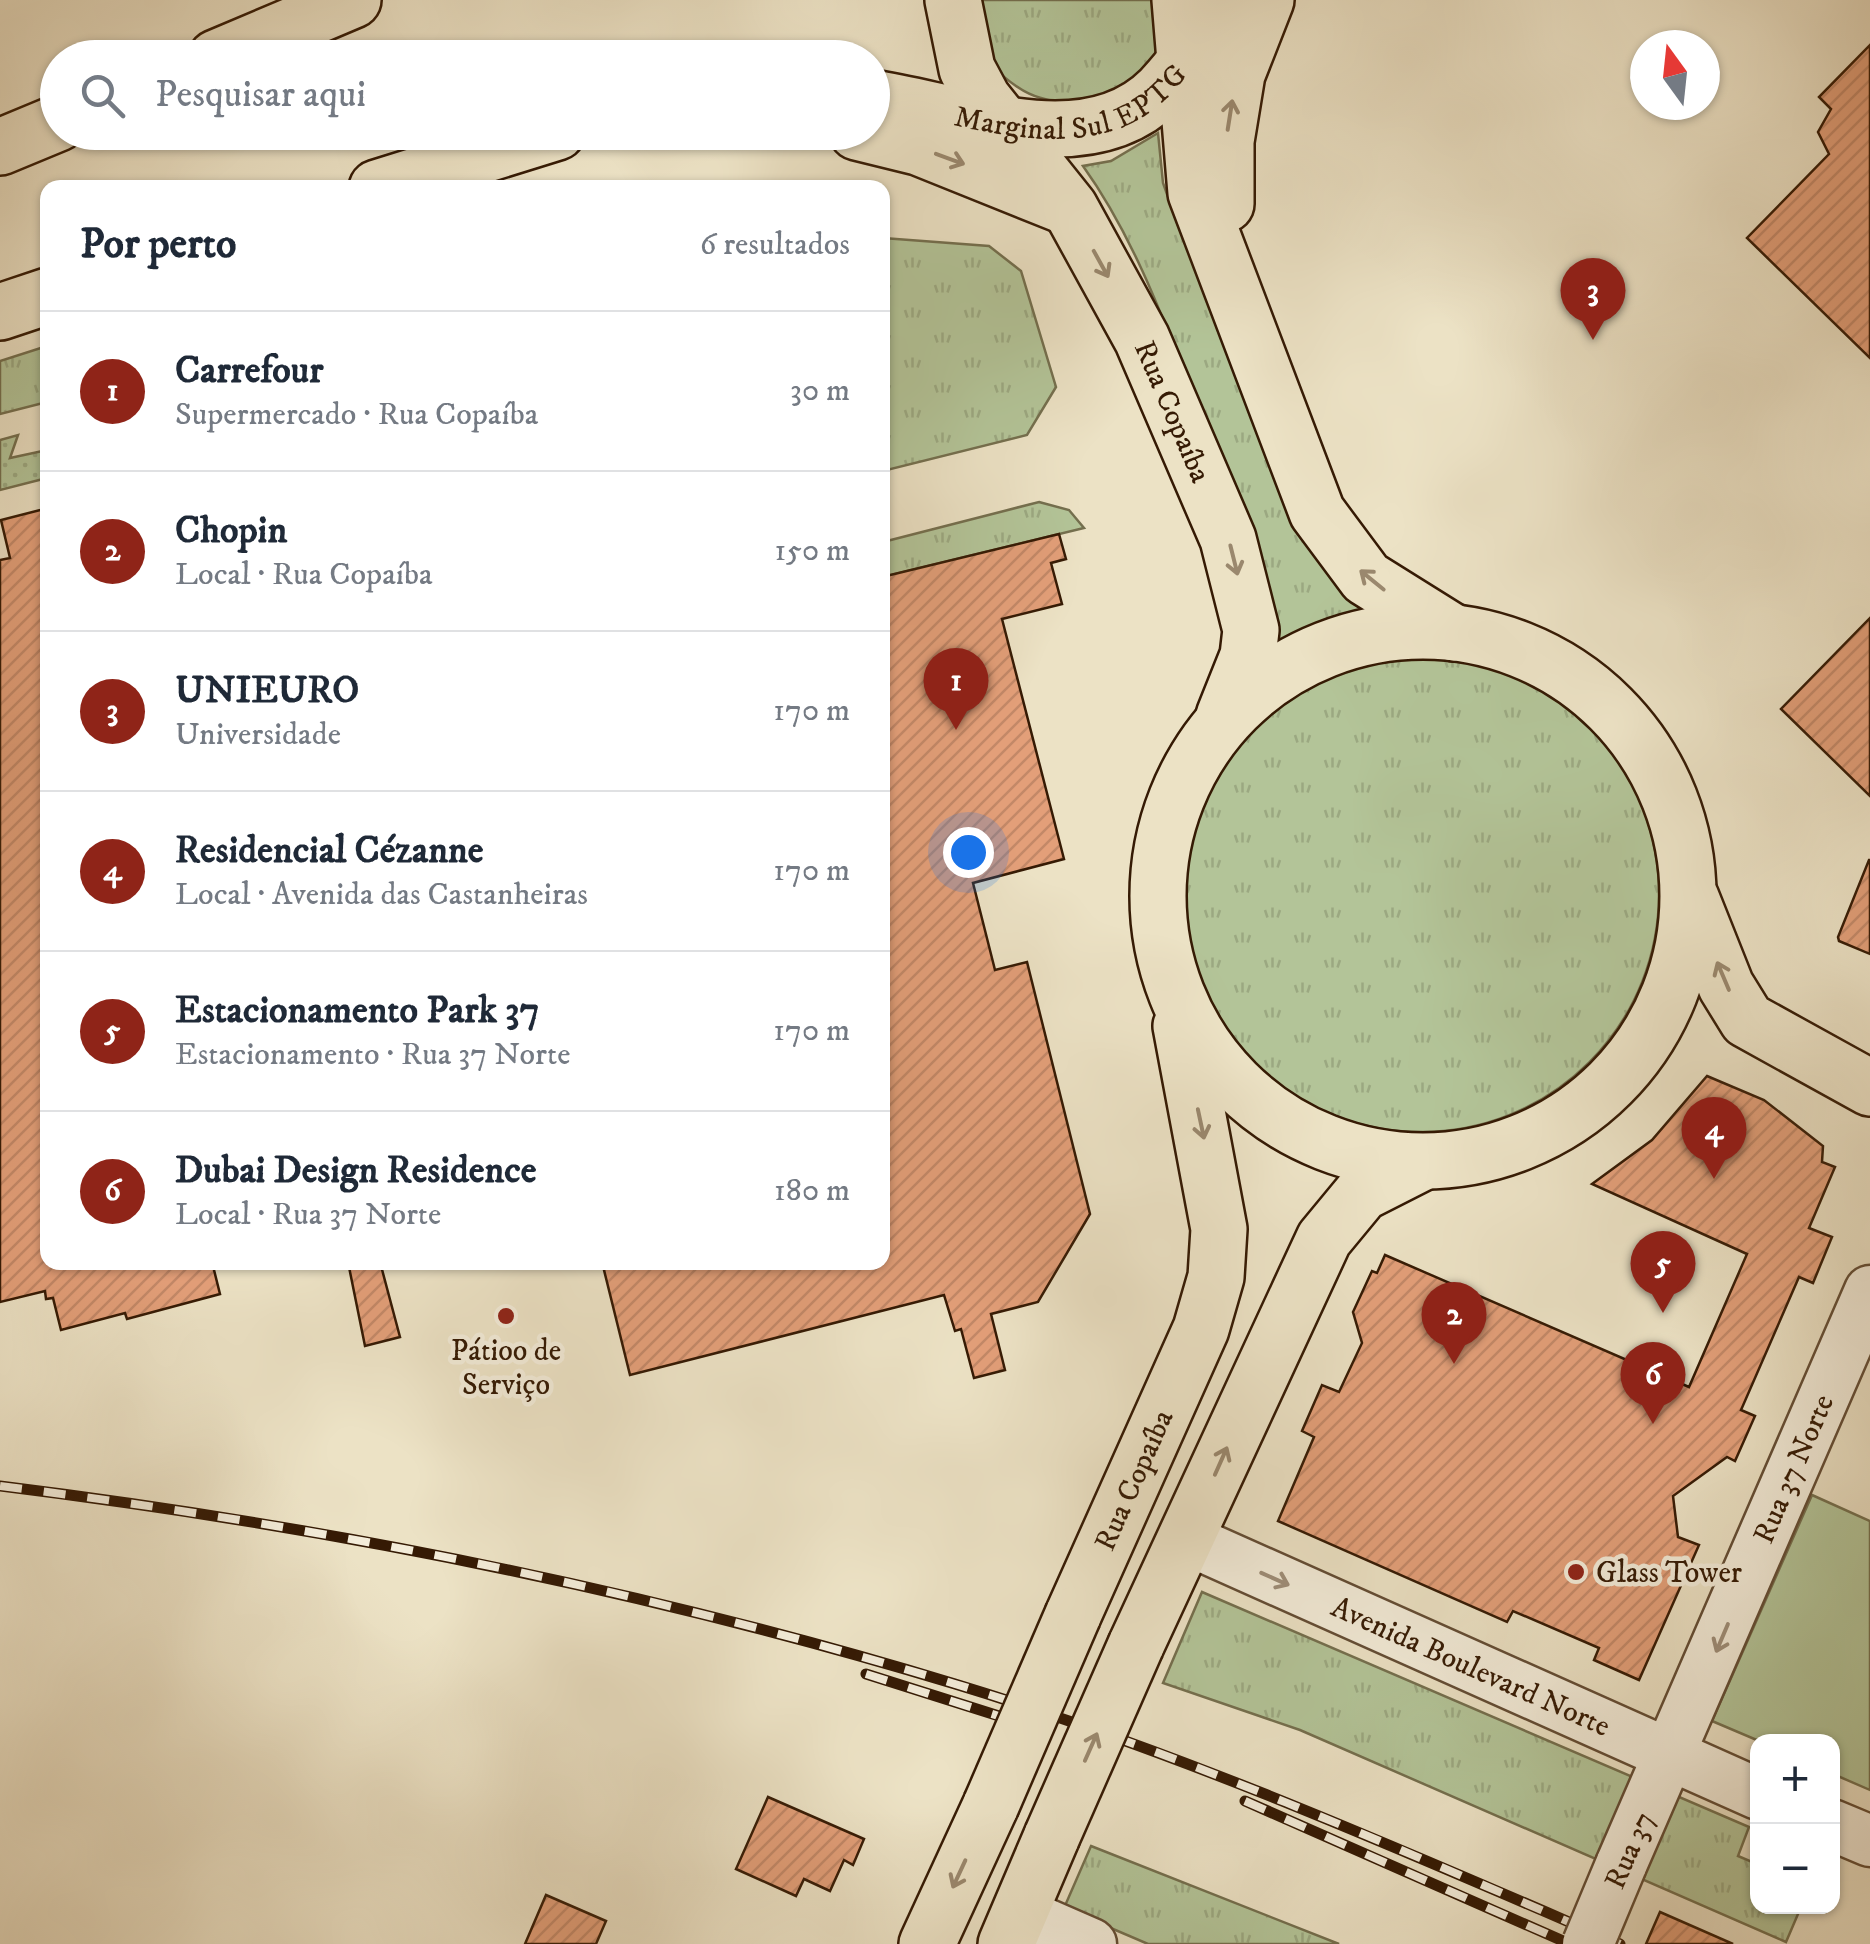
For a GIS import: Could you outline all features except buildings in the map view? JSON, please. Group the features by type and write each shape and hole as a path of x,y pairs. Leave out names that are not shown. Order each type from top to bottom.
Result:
{"main road":[{"path":"259,40 353,0"},
{"name":"Rua Copaíba","path":"953,0 967,69 983,99 1070,208 1142,339 1228,539 1250,630 1248,656 1221,724"},
{"path":"1180,0 1182,62 1196,194 1316,512 1366,578 1454,633"},
{"name":"Marginal Sul EPTG","path":"890,102 1007,126 1075,128 1129,113 1160,91 1234,0"},
{"path":"1239,316 1223,188 1226,141 1237,74 1266,0"},
{"path":"0,147 40,131"},
{"path":"890,140 918,147 1070,208"},
{"path":"403,180 499,150"},
{"path":"0,312 40,299"},
{"path":"1389,633 1454,633 1488,639 1543,659 1593,691 1634,733 1672,802 1684,839 1690,896 1678,978 1640,1052 1580,1111 1506,1149 1423,1162 1345,1151 1272,1117 1214,1063 1174,994 1157,924 1160,852 1181,783 1221,724 1270,680 1326,649 1389,633"},
{"path":"1690,896 1726,986 1747,1020 1870,1088"},
{"name":"Rua Copaíba","path":"927,1944 1201,1329 1216,1277 1219,1229 1174,994"},
{"path":"1013,1928 1136,1645 1324,1239 1362,1193 1423,1162"}],"street":[{"name":"Rua 37 Norte","path":"1672,1757 1870,1291"},
{"name":"Avenida Boulevard Norte","path":"1186,1539 1750,1791"},
{"name":"Rua 37","path":"1588,1944 1672,1757"},
{"path":"1840,1829 1870,1842"},
{"path":"1013,1928 1091,1944"}],"green space":[{"path":"971,0 1162,0 1161,39 1145,73 1131,85 1097,99 1059,102 1034,96 989,64"},
{"path":"1158,133 1163,183 1178,225 1312,535 1376,607 1330,618 1279,645 1270,591 1253,538 1139,263 1083,166 1111,161"},
{"path":"890,239 989,246 1021,271 1056,387 1027,435 890,469"},
{"path":"40,348 40,404 0,414 0,361"},
{"path":"18,435 10,458 40,452 40,480 0,490 0,440"},
{"path":"1039,502 1069,510 1084,528 890,575 890,540"},
{"path":"1421,656 1467,661 1512,674 1553,696 1589,726 1619,762 1641,803 1654,848 1659,894 1654,940 1641,985 1619,1026 1589,1062 1553,1092 1512,1114 1467,1127 1421,1132 1375,1127 1330,1114 1289,1092 1253,1062 1223,1026 1201,985 1188,940 1183,894 1188,848 1201,803 1223,762 1253,726 1289,696 1330,674 1375,661"},
{"path":"1812,1495 1870,1521 1870,1790 1840,1777 1840,1734 1750,1734 1750,1737 1712,1721"},
{"path":"1202,1592 1749,1827 1738,1856 1750,1861 1750,1914 1798,1914 1786,1942 1300,1730 1163,1683"},
{"path":"1091,1846 1339,1944 1148,1944 1064,1908"}],"railway":[{"path":"0,1486 242,1520 482,1564 838,1650 1040,1711 1208,1772 1620,1944"},
{"path":"866,1674 1024,1724"},
{"path":"1245,1801 1570,1944"}],"place":[{"name":"UNIEURO","path":"1593,340"},
{"name":"Carrefour","path":"956,730"},
{"name":"Residencial Cézanne","path":"1714,1179"},
{"name":"Estacionamento Park 37","path":"1663,1313"},
{"name":"Pátioo de Serviço","path":"506,1316"},
{"name":"Chopin","path":"1454,1364"},
{"name":"Dubai Design Residence","path":"1653,1424"},
{"name":"Glass Tower","path":"1576,1572"}]}
